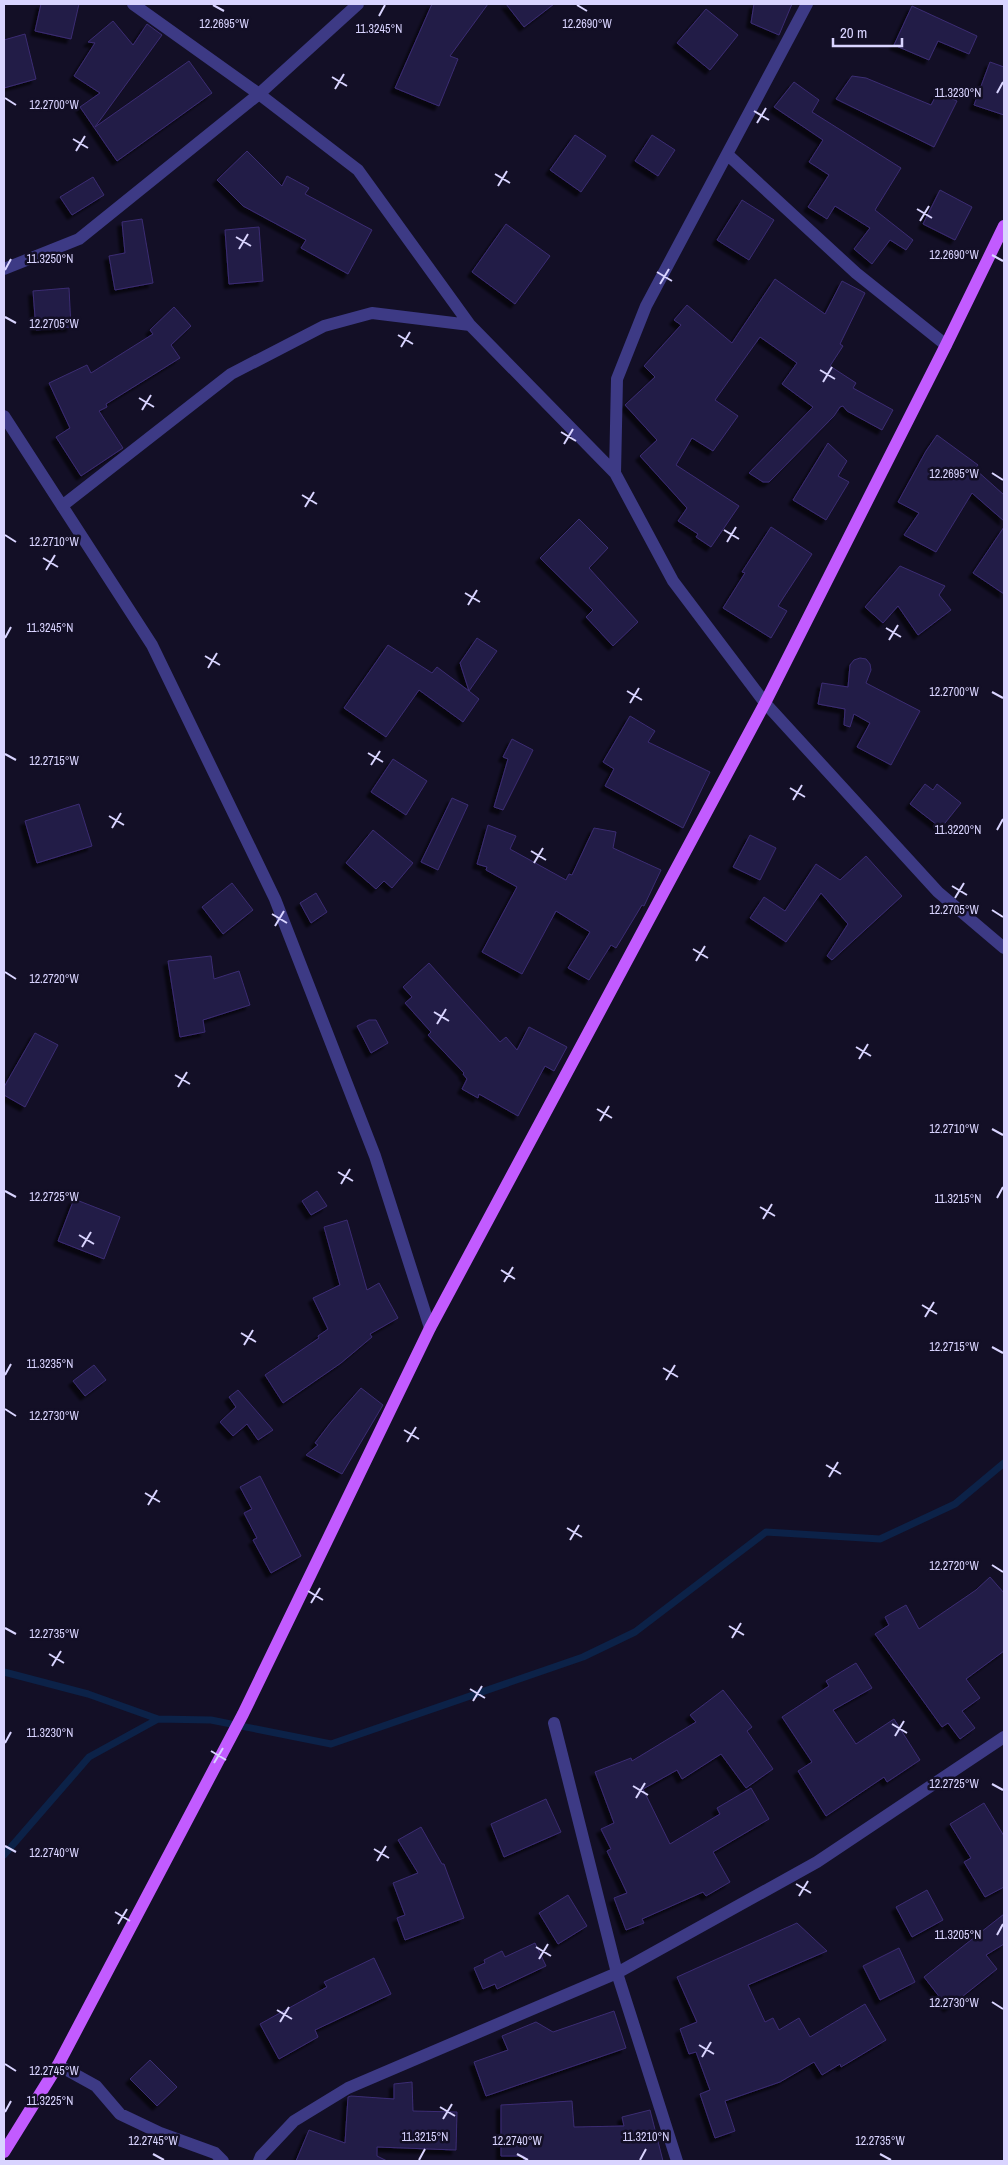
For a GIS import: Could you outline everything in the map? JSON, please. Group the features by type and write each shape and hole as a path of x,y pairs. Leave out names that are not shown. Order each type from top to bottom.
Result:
{"main road":[{"path":"4,2152 58,2065 243,1714 430,1328 765,704 1004,226"}],"street":[{"path":"133,4 259,94 358,170 470,325 615,473 673,581 765,704 938,892 1004,948"},
{"path":"4,269 79,239 259,94 358,4"},
{"path":"615,473 617,379 646,306 807,4"},
{"path":"728,155 856,273 946,345"},
{"path":"62,506 231,374 324,326 372,313 470,325"},
{"path":"4,416 152,645 275,900 375,1156 430,1328"},
{"path":"554,1724 617,1973 677,2161"},
{"path":"259,2161 260,2156 294,2121 348,2088 617,1973 817,1862 1004,1737"},
{"path":"58,2065 96,2086 120,2114 160,2133 215,2154 223,2161"}],"building":[{"path":"41,4 79,4 71,39 35,31"},
{"path":"432,4 488,4 450,56 458,59 439,106 395,88"},
{"path":"506,4 554,4 524,27"},
{"path":"754,4 792,4 779,35 751,23"},
{"path":"912,6 977,36 969,54 938,41 929,60 894,45"},
{"path":"706,9 738,35 710,70 677,43"},
{"path":"113,21 133,45 147,24 162,35 95,127 189,61 212,93 117,161 80,107 100,93 74,76 95,43 88,42"},
{"path":"25,34 36,79 4,88 4,40"},
{"path":"990,62 1004,67 1004,115 974,105"},
{"path":"852,76 866,78 931,105 938,92 957,101 934,147 836,99"},
{"path":"794,82 819,100 812,112 901,168 875,210 913,240 906,250 890,240 872,264 854,249 870,228 835,206 827,219 808,207 829,175 809,162 823,140 774,107"},
{"path":"575,135 606,156 581,192 550,170"},
{"path":"652,135 675,150 658,176 635,161"},
{"path":"247,151 282,186 287,176 309,188 305,194 372,230 348,274 301,248 306,240 243,206 217,180"},
{"path":"93,177 104,195 72,215 60,197"},
{"path":"940,190 972,207 955,240 923,224"},
{"path":"742,200 774,220 749,260 717,240"},
{"path":"142,219 153,283 115,290 109,256 125,253 122,222"},
{"path":"506,224 550,256 515,304 472,272"},
{"path":"259,227 263,281 229,284 225,230"},
{"path":"775,279 825,314 842,281 865,293 840,344 843,346 830,366 856,383 853,388 893,410 882,430 847,411 843,406 840,407 834,416 769,482 763,482 749,473 813,407 782,384 797,363 760,337 715,400 738,416 713,451 692,438 676,465 739,506 711,547 696,537 698,534 678,521 687,508 640,456 657,440 625,405 655,377 644,366 681,325 674,320 687,305 732,343"},
{"path":"69,288 71,327 36,330 33,291"},
{"path":"174,307 191,326 171,345 180,358 106,404 107,407 99,411 123,448 81,476 56,437 70,428 49,383 87,365 91,373 153,334 150,330"},
{"path":"937,435 978,465 975,469 1004,495 1004,521 972,493 936,552 904,535 919,513 898,502"},
{"path":"828,443 847,461 838,476 849,482 826,520 793,500"},
{"path":"579,519 608,548 589,568 638,622 613,646 586,617 593,610 540,558"},
{"path":"771,527 812,554 778,606 787,611 771,638 723,608 745,573 742,572"},
{"path":"1004,527 1004,594 973,573"},
{"path":"900,566 945,586 939,595 951,610 918,635 898,606 883,623 865,607"},
{"path":"477,638 497,651 469,691 460,663"},
{"path":"388,645 432,673 437,667 479,699 463,722 419,690 386,737 344,708"},
{"path":"866,659 870,664 871,670 866,683 920,711 891,765 857,747 870,723 854,714 850,727 844,725 845,709 818,704 822,683 848,687 850,665 854,660"},
{"path":"630,716 655,731 648,742 710,772 683,828 605,786 614,769 603,762"},
{"path":"512,739 533,750 503,810 494,807 508,759 503,757"},
{"path":"393,759 427,781 406,815 371,792"},
{"path":"925,784 933,790 937,784 961,803 941,828 910,804"},
{"path":"452,798 468,805 438,870 421,862"},
{"path":"79,804 92,846 37,863 25,821"},
{"path":"488,825 516,836 510,849 566,880 569,874 572,875 594,828 616,832 613,848 661,870 644,906 642,905 616,948 611,945 589,980 568,968 590,932 556,911 522,974 482,952 517,887 486,870 487,867 477,864"},
{"path":"373,830 413,863 392,888 384,881 376,889 346,863"},
{"path":"750,835 776,848 760,880 733,867"},
{"path":"866,856 902,896 832,960 827,956 848,924 821,893 786,942 750,918 764,897 785,911 816,864 840,880"},
{"path":"232,883 253,910 223,934 202,907"},
{"path":"316,893 327,912 311,923 300,903"},
{"path":"211,956 214,979 239,971 250,1005 203,1020 205,1032 180,1037 168,961"},
{"path":"429,963 500,1042 506,1037 517,1050 529,1027 567,1047 554,1071 545,1066 518,1116 479,1094 478,1098 462,1089 467,1079 464,1073 428,1035 431,1032 405,1003 412,997 403,987"},
{"path":"369,1020 376,1020 388,1043 371,1053 357,1026"},
{"path":"35,1033 58,1045 25,1107 4,1095 4,1087"},
{"path":"317,1191 327,1206 311,1215 302,1201"},
{"path":"74,1199 120,1217 104,1259 58,1241"},
{"path":"347,1220 367,1290 379,1283 398,1318 370,1334 372,1337 341,1363 283,1403 265,1375 319,1338 318,1336 328,1329 313,1298 340,1285 324,1227"},
{"path":"94,1365 106,1380 85,1396 73,1381"},
{"path":"361,1388 383,1405 342,1474 306,1455 318,1445 315,1443"},
{"path":"238,1390 273,1430 258,1440 247,1424 233,1436 220,1422 236,1407 229,1397"},
{"path":"260,1476 301,1556 271,1573 253,1540 257,1538 244,1513 252,1509 240,1487"},
{"path":"990,1577 1004,1593 1004,1651 966,1679 980,1698 962,1711 975,1728 960,1739 948,1723 942,1727 875,1634 889,1625 885,1617 906,1605 919,1629 976,1590"},
{"path":"856,1663 872,1688 833,1710 856,1744 894,1719 920,1760 887,1782 884,1777 826,1816 798,1771 812,1762 782,1717 829,1686 826,1681"},
{"path":"723,1690 752,1727 747,1731 773,1769 746,1788 721,1754 682,1779 677,1770 643,1789 670,1844 720,1814 717,1808 751,1788 769,1819 713,1852 730,1882 706,1896 703,1892 642,1919 644,1923 626,1930 614,1898 627,1893 607,1851 611,1849 601,1829 614,1823 595,1772 631,1758 632,1761 696,1722 690,1715"},
{"path":"546,1799 561,1832 504,1857 491,1824"},
{"path":"984,1803 1004,1836 1004,1887 985,1897 964,1862 971,1858 950,1824"},
{"path":"421,1827 442,1864 444,1864 464,1918 405,1940 397,1918 405,1915 393,1883 418,1873 398,1840"},
{"path":"927,1890 943,1920 912,1937 896,1907"},
{"path":"568,1895 587,1926 558,1944 539,1913"},
{"path":"1004,1914 1004,1944 986,1955 997,1969 948,2008 924,1977"},
{"path":"797,1923 827,1951 748,1985 765,2022 773,2018 779,2030 799,2018 810,2037 865,2004 886,2040 841,2067 840,2064 822,2075 814,2062 780,2082 725,2101 735,2131 715,2138 700,2094 710,2090 696,2052 689,2054 680,2029 697,2022 677,1977"},
{"path":"535,1943 546,1966 497,1989 495,1984 483,1989 474,1968 485,1963 484,1960 502,1951 505,1957"},
{"path":"899,1948 915,1982 880,2000 863,1966"},
{"path":"374,1958 391,1994 315,2030 318,2037 279,2059 260,2024 327,1987 324,1982"},
{"path":"614,2011 626,2048 486,2096 474,2062 508,2050 502,2036 536,2022 553,2032"},
{"path":"150,2060 177,2087 157,2106 130,2079"},
{"path":"412,2082 413,2111 457,2112 456,2150 377,2147 377,2156 387,2161 296,2161 309,2130 345,2143 348,2097 394,2099 394,2084"},
{"path":"572,2101 574,2127 624,2126 622,2117 650,2110 663,2161 524,2161 524,2156 501,2156 501,2105"}],"waterway":[{"path":"4,1855 89,1757 158,1719 211,1720 331,1744 583,1657 635,1632 766,1532 880,1539 955,1504 1004,1463"},
{"path":"4,1672 88,1694 158,1719"}]}
